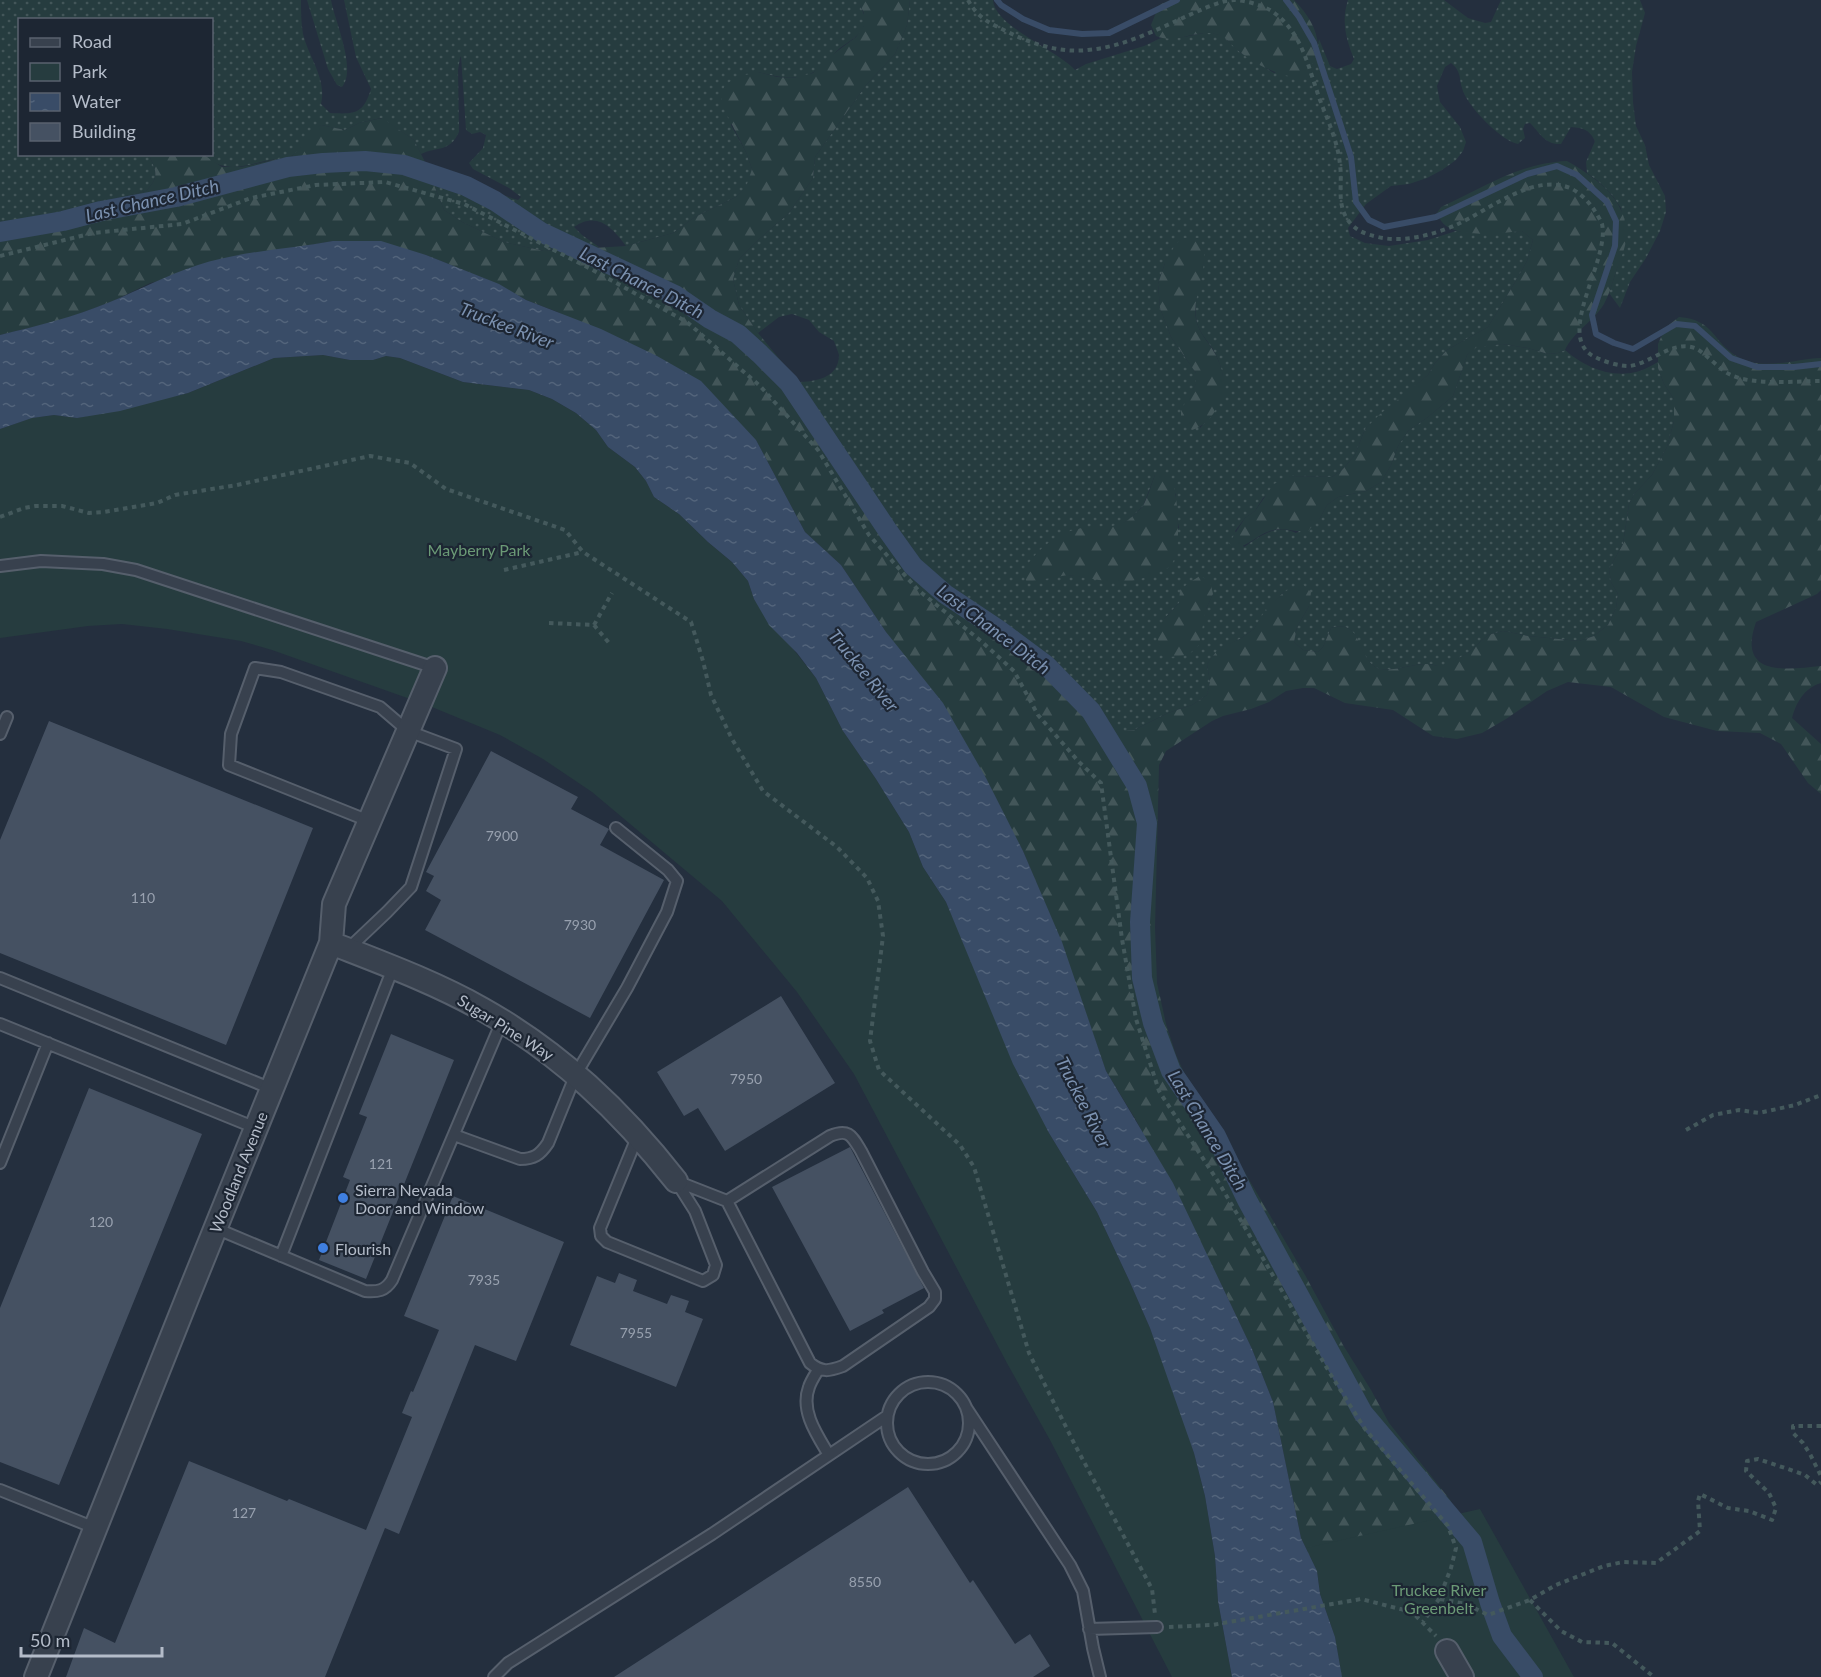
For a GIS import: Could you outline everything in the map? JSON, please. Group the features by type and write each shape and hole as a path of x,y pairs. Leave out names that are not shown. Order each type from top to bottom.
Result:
{"street":[{"name":"Woodland Avenue","path":"36,1677 272,1089 340,946 334,904 435,668"},
{"name":"Sugar Pine Way","path":"340,946 436,986 482,1009 529,1038 576,1074 613,1108 638,1134 676,1181"},
{"path":"1448,1651 1462,1677"}],"lane":[{"path":"0,566 41,561 103,564 136,570 435,668"},
{"path":"340,946 387,912 411,887 456,749 408,731 380,707 280,672 255,668 231,734 229,765 369,821"},
{"path":"0,734 7,717"},
{"path":"454,1135 520,1159 531,1159 541,1154 548,1143 576,1074 627,988 662,921 677,881 668,870 616,828"},
{"path":"281,1256 393,968"},
{"path":"0,978 272,1089"},
{"path":"215,1228 365,1291 376,1292 386,1288 392,1280 502,1021"},
{"path":"0,1024 256,1128"},
{"path":"0,1163 48,1043"},
{"path":"676,1181 727,1201 810,1364 819,1370 832,1370 843,1366 928,1307 935,1299 935,1292 861,1151 853,1137 846,1133 839,1132 830,1136 727,1201"},
{"path":"638,1134 600,1228 601,1236 607,1242 703,1281 713,1275 716,1265 695,1211 676,1181"},
{"path":"819,1370 809,1385 806,1397 813,1428 829,1455"},
{"path":"967,1409 969,1424 965,1441 953,1455 936,1463 923,1464 913,1461 901,1454 888,1435 889,1407 898,1394 906,1388 920,1382 931,1381 944,1385 959,1395 1070,1565 1083,1591 1100,1677"},
{"path":"494,1677 508,1663 712,1534 887,1416"},
{"path":"0,1490 95,1528"},
{"path":"1089,1629 1157,1627"}],"path":[{"path":"968,0 984,20 1019,38 1054,49 1087,50 1120,43 1209,7 1234,0 1269,10 1289,27 1306,56 1318,96 1337,144 1341,166 1340,204 1348,221 1359,232 1386,239 1415,238 1454,226 1515,194 1543,185 1561,185 1575,190 1583,197 1602,223 1602,242 1597,263 1579,315 1580,340 1587,352 1605,362 1629,366 1678,347 1695,348 1731,376 1759,381 1821,381"},
{"path":"0,256 93,233 182,224 251,198 316,185 386,182 464,204 589,267 687,322 760,386 818,450 869,535 918,590 1014,671 1038,715 1078,762 1101,783 1122,939 1136,1019 1159,1091 1219,1183 1365,1429 1448,1526 1456,1548 1451,1568 1439,1599 1423,1622"},
{"path":"0,517 36,506 62,506 89,513 105,512 157,503 175,495 237,485 370,456 410,463 446,489 565,530 583,552 691,622 711,695 732,739 763,791 837,847 867,878 878,901 883,936 870,1041 879,1070 960,1145 974,1167 1029,1353 1152,1589 1157,1627 1212,1625 1361,1599 1412,1612 1448,1651"},
{"path":"504,570 583,552"},
{"path":"594,625 612,593"},
{"path":"549,623 594,625 609,643"},
{"path":"1686,1130 1713,1115 1739,1110 1759,1113 1795,1105 1821,1095"},
{"path":"1821,1426 1793,1426 1793,1433 1803,1443 1821,1476"},
{"path":"1439,1599 1466,1604 1488,1615 1530,1600 1556,1585 1604,1566 1623,1562 1656,1563 1700,1531 1698,1501 1701,1494 1728,1508 1749,1511 1772,1520 1776,1508 1769,1493 1746,1471 1747,1461 1758,1459 1805,1475 1817,1485 1821,1482"},
{"path":"1530,1600 1561,1631 1582,1642 1612,1644 1654,1677"}],"green space":[{"path":"0,0 301,0 303,34 320,77 321,104 330,113 356,111 365,104 371,89 356,57 344,0 859,0 864,16 865,23 857,36 812,73 792,78 758,72 731,125 746,152 752,169 747,187 736,197 695,217 673,233 626,246 603,223 582,222 574,227 599,247 544,251 504,242 462,222 444,210 427,167 518,200 521,197 473,169 469,163 483,148 486,135 480,132 472,134 466,130 461,56 458,70 459,132 451,143 443,148 421,154 414,140 381,118 359,123 345,130 321,125 312,132 293,155 244,166 228,167 205,156 213,156 213,18 18,18 18,156 149,156 155,178 146,191 31,219 0,222"},
{"path":"307,0 331,0 346,57 346,79 342,87 337,85 328,69"},
{"path":"859,0 910,0 907,25 895,54 866,85 815,157 813,178 789,213 739,259 733,279 739,305 758,333 809,395 861,479 910,545 950,586 1056,661 1093,703 1123,731 1134,730 1168,713 1192,705 1207,695 1210,682 1207,664 1219,648 1240,639 1254,629 1266,609 1284,592 1301,583 1311,592 1309,606 1297,627 1294,642 1303,650 1318,652 1323,647 1331,628 1348,628 1358,639 1369,661 1380,669 1420,664 1444,667 1469,652 1488,635 1503,631 1579,641 1594,636 1608,625 1616,608 1618,594 1611,582 1609,569 1623,544 1629,504 1635,493 1652,475 1667,447 1674,421 1674,399 1664,384 1658,368 1658,344 1665,328 1679,317 1699,322 1738,357 1758,363 1821,358 1821,590 1817,594 1756,622 1752,640 1753,652 1758,661 1768,666 1793,668 1821,666 1821,683 1810,688 1802,697 1792,718 1821,744 1821,794 1808,783 1781,744 1760,733 1717,731 1664,717 1611,687 1568,682 1547,691 1482,733 1457,739 1433,736 1393,710 1345,703 1314,688 1286,691 1269,702 1212,721 1166,751 1159,765 1155,928 1157,983 1176,1055 1192,1090 1231,1149 1389,1423 1451,1501 1453,1516 1342,1677 1335,1637 1317,1571 1301,1538 1273,1402 1252,1349 1220,1282 1136,1120 1106,1071 1061,942 1023,851 886,632 841,565 805,532 756,440 558,312 526,300 498,284 426,255 333,241 150,283 111,302 62,320 0,335 0,222 31,219 146,191 155,178 149,156 206,156 222,167 241,167 292,156 301,147 311,130 321,125 345,130 359,123 382,118 414,140 444,210 462,222 504,242 544,251 626,246 673,233 695,217 736,197 746,187 752,169 723,107 721,95 725,85 737,77 758,72 777,77 794,78 813,73 856,37 864,26 864,13"},
{"path":"910,0 993,0 996,10 1015,29 1075,70 1161,38 1184,37 1209,32 1223,36 1241,53 1274,73 1316,56 1319,39 1330,66 1337,69 1351,64 1354,59 1345,23 1348,0 1444,0 1468,18 1485,23 1491,22 1501,0 1640,0 1645,13 1632,72 1633,102 1636,126 1645,145 1649,165 1665,196 1666,212 1660,231 1630,282 1620,308 1609,293 1625,244 1621,208 1612,195 1587,173 1586,162 1595,141 1593,137 1585,130 1571,127 1561,144 1555,144 1543,138 1530,123 1525,124 1523,129 1525,138 1518,144 1511,141 1494,129 1470,104 1462,88 1458,72 1451,63 1445,67 1437,86 1440,102 1460,127 1466,142 1463,151 1456,160 1442,170 1409,184 1391,186 1366,204 1348,228 1350,236 1365,243 1389,246 1428,240 1456,231 1474,233 1522,231 1533,240 1527,261 1488,327 1447,350 1428,375 1365,429 1355,455 1343,469 1332,477 1290,476 1263,498 1255,511 1245,518 1235,531 1244,547 1262,535 1275,530 1289,530 1296,533 1320,518 1327,505 1338,497 1366,491 1381,482 1398,446 1408,431 1453,396 1467,355 1477,346 1502,344 1548,354 1565,350 1598,370 1617,373 1636,372 1658,362 1664,384 1674,399 1674,421 1667,447 1652,475 1635,493 1629,504 1623,544 1609,569 1611,582 1618,594 1616,608 1608,625 1594,636 1579,641 1503,631 1488,635 1469,652 1444,668 1426,664 1379,669 1369,661 1348,628 1331,628 1323,647 1318,652 1303,650 1294,642 1297,627 1309,606 1284,592 1267,609 1254,629 1219,649 1207,664 1210,682 1207,695 1192,705 1168,713 1134,730 1123,732 1093,703 1056,661 950,586 910,545 861,479 809,395 797,382 818,380 835,369 839,355 834,341 819,332 809,320 792,314 779,317 758,333 739,305 733,279 739,259 789,213 813,178 815,157 866,85 895,54 907,25","holes":["1204,262 1197,296 1196,317 1201,332 1220,365 1223,385 1219,402 1200,428 1190,396 1196,384 1196,373 1171,337 1160,308 1158,284 1165,263","1155,475 1176,494 1179,528 1085,577 1068,575 1097,527 1117,527 1130,519 1143,506","1213,594 1206,609 1164,619 1179,603"]},
{"path":"1170,0 1294,0 1314,29 1318,49 1315,59 1309,69 1299,78 1283,75 1261,66 1219,35 1204,33 1172,39 1156,36 1151,25 1159,5"},
{"path":"1567,161 1596,180 1613,197 1624,217 1626,233 1623,254 1604,304 1573,337 1565,350 1548,354 1502,344 1477,347 1467,355 1453,396 1408,431 1398,446 1381,482 1366,491 1338,497 1327,505 1320,518 1308,531 1275,530 1240,547 1235,548 1229,543 1245,518 1255,511 1274,484 1290,476 1332,477 1343,469 1355,455 1365,429 1379,415 1428,375 1447,350 1488,327 1527,261 1533,240 1522,231 1479,234 1457,231 1441,221 1437,213 1441,207 1517,171"},
{"path":"1182,238 1198,238 1203,246 1204,266 1195,309 1196,319 1219,362 1224,386 1222,399 1212,416 1203,425 1192,430 1181,420 1181,410 1196,384 1196,373 1171,337 1160,308 1158,284 1165,263 1175,245"},
{"name":"Mayberry Park","path":"323,355 350,360 373,360 386,356 400,358 463,382 529,390 552,399 576,413 596,430 608,447 635,467 646,481 654,497 679,514 732,562 748,581 754,599 816,678 843,731 909,832 923,867 946,902 1049,1133 1097,1212 1150,1328 1181,1411 1205,1496 1215,1556 1218,1601 1232,1677 1172,1677 1050,1440 854,1074 797,992 722,901 592,792 543,759 500,735 427,705 272,650 241,641 167,629 122,624 88,626 0,638 0,429 31,418 54,415 77,418 188,393 274,358"},
{"path":"1164,472 1173,484 1178,515 1177,547 1170,567 1132,581 1105,581 1068,575 1027,582 1022,574 1032,558 1047,544 1073,530 1116,525 1128,520 1143,506 1155,475"},
{"path":"1200,576 1210,581 1213,594 1206,609 1199,645 1188,655 1170,657 1160,650 1157,634 1164,619 1179,603 1180,590"},
{"name":"Truckee River Greenbelt","path":"1480,1509 1574,1677 1342,1677 1335,1637 1320,1594 1317,1571 1306,1548"}],"water":[{"name":"Truckee River","path":"333,241 381,241 426,255 499,284 526,300 601,329 657,356 701,381 756,440 805,532 841,565 886,632 943,703 986,778 1023,851 1062,942 1106,1071 1173,1183 1252,1349 1273,1402 1301,1538 1317,1571 1320,1594 1335,1637 1342,1677 1232,1677 1218,1601 1215,1556 1205,1496 1194,1453 1150,1328 1097,1212 1049,1133 1013,1064 946,902 923,867 909,832 843,731 816,678 797,653 769,625 754,599 748,581 732,562 679,514 654,497 646,481 635,467 608,447 596,430 576,413 552,399 529,390 463,382 400,358 386,356 373,360 350,360 323,355 274,358 188,393 120,411 77,418 54,415 32,418 0,429 0,335 83,312 175,273 214,260"}],"building":[{"path":"49,721 313,828 226,1045 0,953 0,840"},
{"path":"491,751 578,797 571,809 609,829 600,845 664,880 590,1018 425,930 441,900 426,891 434,876 426,872"},
{"path":"781,996 835,1083 725,1151 698,1108 684,1116 657,1072"},
{"path":"391,1034 454,1060 366,1279 319,1260 350,1180 343,1177 367,1117 359,1114"},
{"path":"89,1088 202,1134 59,1485 0,1462 0,1308"},
{"path":"850,1147 924,1288 882,1310 884,1313 850,1331 772,1187"},
{"path":"453,1196 564,1242 516,1361 475,1345 399,1534 385,1528 325,1677 66,1677 84,1628 115,1643 189,1461 366,1530 412,1417 402,1413 439,1330 404,1316"},
{"path":"619,1273 637,1280 633,1291 667,1304 671,1295 689,1301 685,1312 703,1319 676,1387 570,1345 597,1276 615,1283"},
{"path":"908,1487 970,1583 973,1580 1015,1644 1030,1634 1050,1666 1033,1677 614,1677"}],"waterway":[{"path":"997,0 1023,19 1049,30 1082,34 1109,33 1177,0"},
{"path":"1286,0 1314,43 1351,157 1356,202 1369,220 1384,227 1436,217 1527,174 1557,166 1577,175 1607,202 1616,221 1615,246 1592,315 1596,334 1633,349 1676,324 1695,326 1731,358 1757,367 1821,364"},
{"name":"Last Chance Ditch","path":"0,232 176,197 288,167 365,161 404,165 466,186 495,201 541,232 675,295 710,319 738,334 760,354 789,383 913,566 945,594 1046,665 1091,711 1137,786 1147,823 1140,922 1142,978 1153,1023 1171,1071 1216,1136 1247,1200 1363,1413 1472,1542 1502,1636 1533,1677"}],"place":[{"name":"Sierra Nevada Door and Window","path":"343,1198"},
{"name":"Flourish","path":"323,1248"}]}
